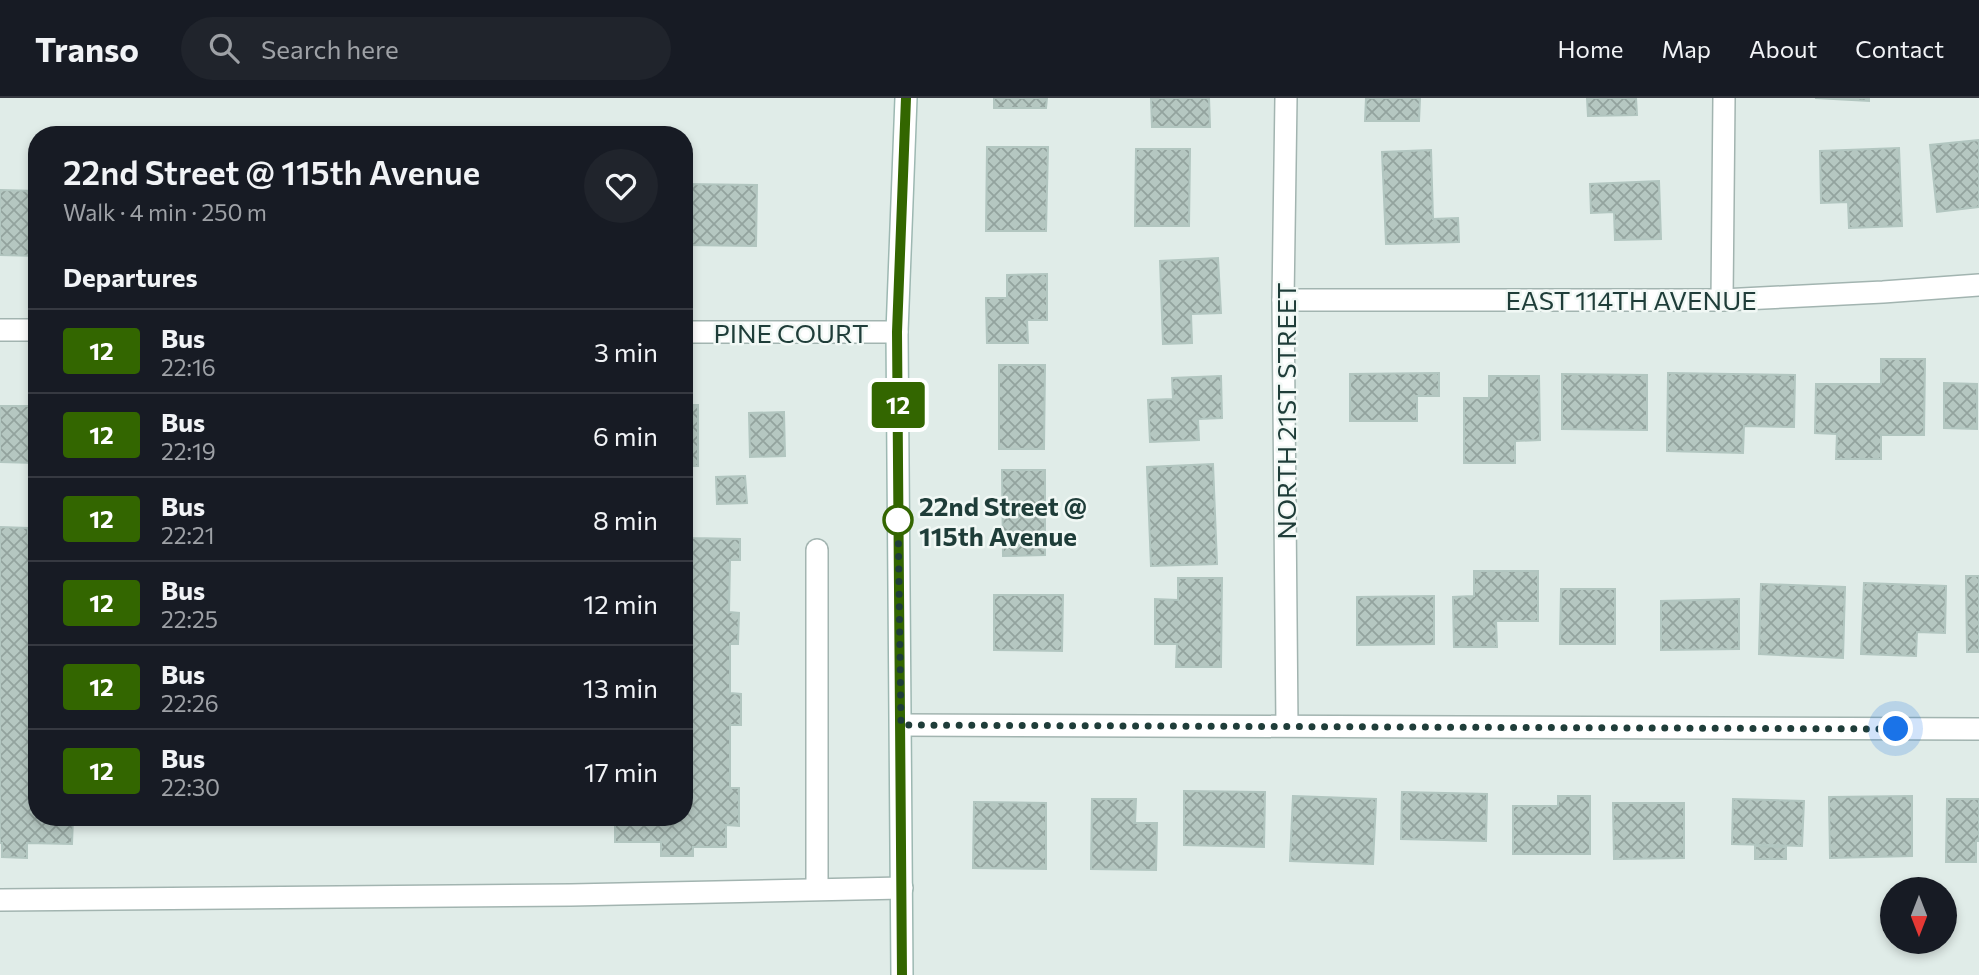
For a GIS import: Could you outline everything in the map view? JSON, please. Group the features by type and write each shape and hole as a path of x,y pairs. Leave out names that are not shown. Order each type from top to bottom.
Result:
{"street":[{"path":"902,975 897,332 906,98"},
{"name":"NORTH 21ST STREET","path":"1286,98 1283,300 1287,725"},
{"path":"1722,300 1724,98"},
{"name":"EAST 114TH AVENUE","path":"1283,300 1722,300 1979,285"},
{"path":"0,330 28,330"},
{"name":"PINE COURT","path":"693,332 897,332"},
{"path":"817,550 817,889"},
{"path":"901,725 1979,729"},
{"path":"0,900 571,895 902,888"}],"building":[{"path":"994,98 1047,98 1046,108 994,108"},
{"path":"1151,98 1209,98 1210,127 1152,127"},
{"path":"1366,98 1420,98 1419,121 1365,121"},
{"path":"1587,98 1636,98 1637,115 1588,116"},
{"path":"1815,98 1869,98 1869,101"},
{"path":"1979,140 1979,207 1937,212 1930,145"},
{"path":"987,147 1048,147 1046,231 986,231"},
{"path":"1899,148 1902,226 1849,228 1848,202 1821,203 1820,151"},
{"path":"1136,149 1190,149 1189,226 1135,226"},
{"path":"1431,150 1433,219 1458,218 1459,242 1386,244 1382,152"},
{"path":"1659,181 1661,239 1615,240 1614,212 1591,213 1590,184"},
{"path":"693,184 757,185 756,246 693,245"},
{"path":"0,190 28,191 28,256 0,255"},
{"path":"1218,258 1221,313 1191,314 1192,343 1163,344 1160,261"},
{"path":"1047,274 1047,320 1027,320 1028,343 987,343 986,298 1007,298 1007,275"},
{"path":"1881,359 1925,359 1924,435 1881,435 1881,459 1836,459 1837,434 1815,433 1816,384 1881,384"},
{"path":"999,365 1045,365 1044,449 999,449"},
{"path":"1439,373 1439,396 1417,396 1417,421 1350,421 1350,374"},
{"path":"1668,373 1795,375 1794,427 1744,426 1743,453 1667,451"},
{"path":"1562,374 1647,375 1647,430 1562,429"},
{"path":"1221,376 1222,418 1198,419 1199,440 1150,442 1148,400 1173,399 1172,378"},
{"path":"1489,376 1539,376 1540,440 1515,441 1515,463 1464,463 1464,398 1489,398"},
{"path":"1944,383 1977,384 1977,429 1944,428"},
{"path":"693,405 698,405 698,466 693,466"},
{"path":"0,406 28,406 28,463 0,462"},
{"path":"784,412 785,456 750,457 749,413"},
{"path":"1213,464 1217,564 1151,566 1147,467"},
{"path":"1002,470 1045,470 1045,555 1003,556"},
{"path":"745,476 747,503 717,504 716,477"},
{"path":"0,527 28,528 28,826 73,826 72,844 27,843 27,858 2,857"},
{"path":"693,538 740,539 740,560 730,560 729,612 739,613 738,644 730,644 730,693 741,694 741,725 730,725 730,788 739,788 739,826 726,825 726,847 693,847 693,856 661,856 661,842 615,842 615,826 693,826"},
{"path":"1474,571 1538,571 1538,621 1496,621 1497,647 1454,647 1453,597 1474,596"},
{"path":"1966,576 1979,576 1979,652 1967,652"},
{"path":"1178,578 1222,578 1221,667 1176,667 1177,644 1155,644 1155,599 1178,600"},
{"path":"1864,583 1946,586 1945,633 1917,632 1916,656 1861,654"},
{"path":"1761,584 1845,587 1843,658 1759,654"},
{"path":"1561,589 1615,589 1615,644 1560,644"},
{"path":"994,595 1063,595 1062,651 994,650"},
{"path":"1434,596 1434,644 1357,645 1357,597"},
{"path":"1739,599 1739,649 1661,650 1661,601"},
{"path":"1184,791 1265,792 1264,847 1184,845"},
{"path":"1402,792 1487,794 1486,841 1401,839"},
{"path":"1293,796 1376,799 1373,864 1290,861"},
{"path":"1558,796 1590,796 1590,854 1513,854 1513,806 1558,806"},
{"path":"1912,796 1912,856 1830,858 1829,797"},
{"path":"1092,799 1136,799 1135,823 1157,823 1156,870 1091,869"},
{"path":"1733,799 1804,801 1802,846 1732,844"},
{"path":"1947,799 1979,799 1976,862 1946,862"},
{"path":"974,802 1046,803 1046,869 973,868"},
{"path":"1613,803 1684,803 1684,858 1614,859"},
{"path":"1755,846 1786,847 1786,859 1755,859"}],"bus line":[{"name":"12","path":"902,975 897,332 906,98"}],"place":[{"name":"22nd Street @ 115th Avenue","path":"898,520"}],"route":[{"path":"898,520 898,513 901,725 1896,729"}]}
